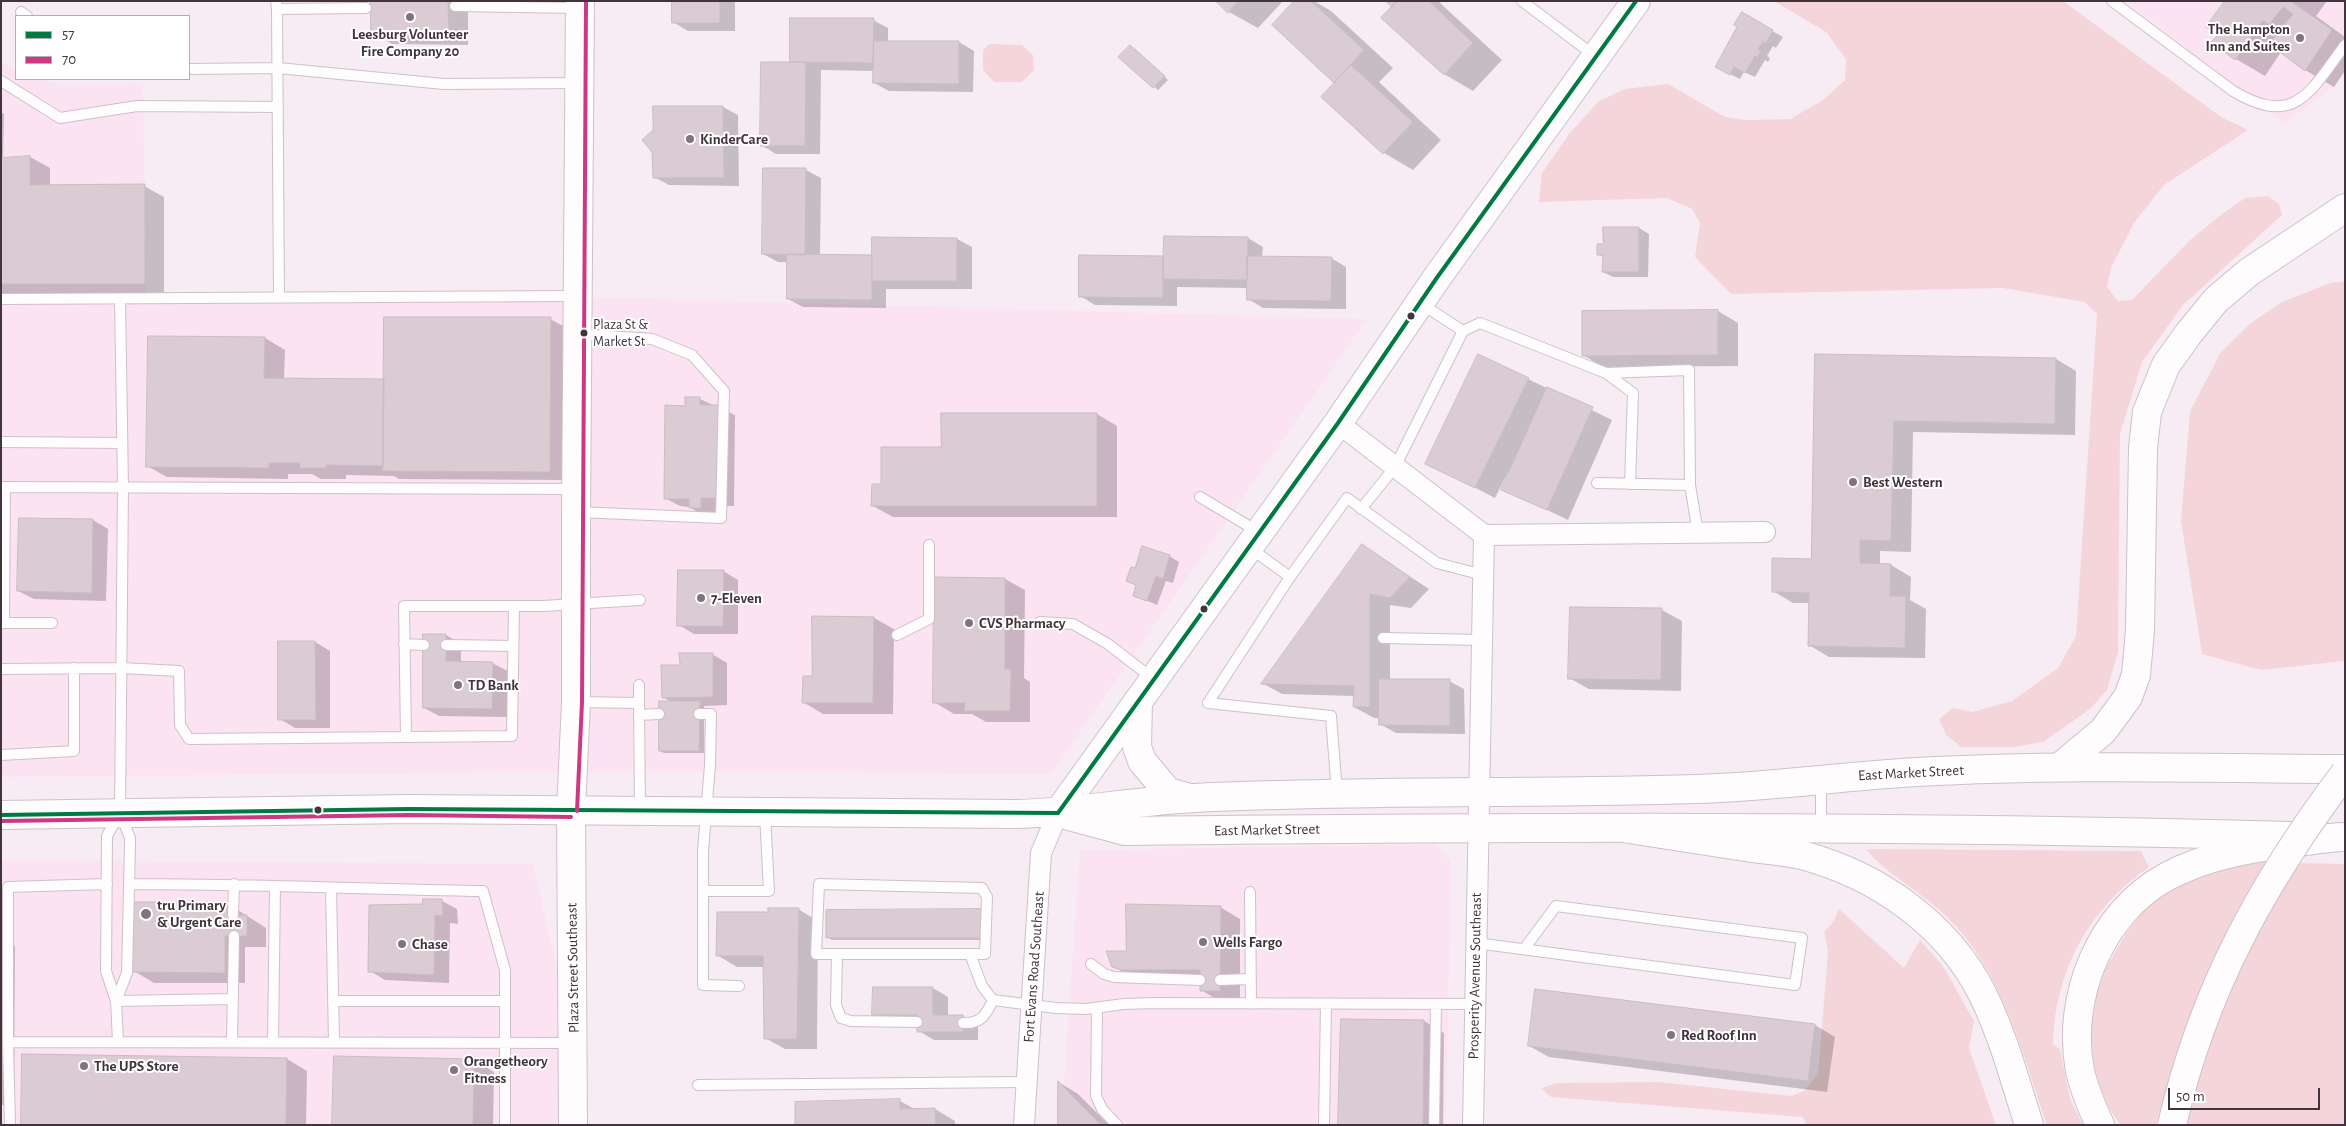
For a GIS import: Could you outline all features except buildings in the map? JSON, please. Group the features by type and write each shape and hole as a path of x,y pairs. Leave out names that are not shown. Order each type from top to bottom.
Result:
{"main road":[{"path":"1058,814 1153,678 1338,424 1419,302 1636,1"},
{"name":"Plaza Street Southeast","path":"573,1125 574,1043 570,811 576,702 580,5"},
{"path":"2060,767 2103,731 2128,697 2136,675 2140,630 2144,439 2147,412 2166,365 2216,300 2249,272 2345,208"},
{"path":"1138,701 1138,747 1142,762 1168,792 1191,798"},
{"name":"East Market Street","path":"1,815 409,809 1058,814 1130,803 1191,798 1337,793 1698,789 1917,772 2060,767 2345,771"},
{"path":"2172,1125 2181,1088 2213,993 2245,926 2293,845 2345,771"},
{"name":"East Market Street","path":"1058,814 1125,831 1821,828 2163,832 2342,837"},
{"path":"1629,829 1802,855 1839,867 1866,879 1907,905 1936,931 1962,961 1981,992 1996,1026 2030,1125"},
{"path":"2100,1125 2088,1100 2080,1071 2077,1037 2079,1006 2087,974 2102,942 2117,919 2140,895 2166,877 2195,863 2266,846 2342,837"}],"street":[{"path":"1338,424 1484,535 1765,532"},
{"path":"1478,828 1484,535"},
{"name":"Fort Evans Road Southeast","path":"1024,1125 1041,853 1058,814"},
{"name":"Prosperity Avenue Southeast","path":"1473,1125 1478,828"}],"lane":[{"path":"1522,1 1596,57"},
{"path":"2112,1 2233,92 2251,102 2269,108 2299,101 2313,88 2345,45"},
{"path":"279,297 277,5 366,8"},
{"path":"455,6 580,5"},
{"path":"190,69 278,68 444,84 579,83"},
{"path":"1,81 60,118 137,106 278,107"},
{"path":"1,299 578,296"},
{"path":"116,1001 127,973 130,838 120,813 123,487 120,298"},
{"path":"1419,302 1463,331"},
{"path":"1361,509 1395,467 1463,331 1480,323 1606,373 1633,393 1630,484"},
{"path":"52,623 2,623 3,487 123,487 576,500 722,518 724,391 692,356 652,339 579,334"},
{"path":"1606,373 1688,370 1690,485 1698,533"},
{"path":"1,442 122,443"},
{"path":"1597,483 1690,485"},
{"path":"1200,497 1254,540 1290,577"},
{"path":"1337,793 1331,716 1208,704 1290,577 1347,498 1437,564 1483,575"},
{"path":"897,635 928,619 929,545"},
{"path":"406,736 404,606 514,606 640,600"},
{"path":"1,669 122,668 179,671 180,725 190,740 512,736 514,606"},
{"path":"1040,622 1073,624 1122,654 1153,678"},
{"path":"1383,638 1482,640"},
{"path":"404,644 424,646"},
{"path":"446,645 513,646"},
{"path":"1,755 74,751 74,668"},
{"path":"639,685 640,811"},
{"path":"576,702 639,703"},
{"path":"639,715 658,714"},
{"path":"699,714 711,714 710,765 703,851 703,984 739,986"},
{"path":"1821,828 1822,779"},
{"path":"704,891 769,891 765,811"},
{"path":"118,1042 116,1001 106,971 107,836 120,813"},
{"path":"10,1125 8,887 107,884"},
{"path":"128,884 234,884 275,887 483,891 505,970 505,1125"},
{"path":"233,915 234,884"},
{"path":"819,884 982,888 987,897 985,954 970,954 816,954 819,884"},
{"path":"273,1042 275,887"},
{"path":"331,888 334,1042"},
{"path":"1250,892 1251,1004"},
{"path":"1476,942 1524,949 1796,985 1802,938 1556,906 1524,949"},
{"path":"232,1041 234,936"},
{"path":"837,954 836,1005 841,1018 851,1021 917,1022"},
{"path":"970,954 982,986 994,1000 1031,1006 1097,1008 1124,1004 1474,1004"},
{"path":"1091,964 1104,974 1114,977 1200,980"},
{"path":"1220,980 1250,979"},
{"path":"116,1001 233,999"},
{"path":"963,1023 974,1024 985,1017 994,1000"},
{"path":"333,1001 505,1001"},
{"path":"1324,1125 1326,1004"},
{"path":"1434,1125 1436,1004"},
{"path":"1097,1008 1096,1096 1102,1109 1118,1125"},
{"path":"8,1042 504,1041 574,1043"},
{"path":"698,1085 1027,1082"}],"shaded area":[{"path":"1774,1 2063,1 2221,117 2248,130 2164,185 2134,223 2111,268 2107,287 2118,301 2132,300 2190,240 2245,198 2268,196 2279,204 2282,215 2183,305 2142,362 2120,434 2118,652 2107,690 2090,709 2043,742 2014,747 1961,747 1946,735 1939,719 1953,708 1972,712 2012,701 2058,668 2076,636 2097,314 2085,302 2003,288 1731,294 1695,257 1700,223 1692,209 1667,198 1539,202 1542,173 1569,134 1599,101 1625,89 1668,84 1725,117 1747,120 1790,119 1823,100 1845,80 1846,59 1826,32"},
{"path":"2126,1 2345,1 2345,68 2335,86 2283,124"},
{"path":"989,44 1022,45 1033,55 1034,70 1022,82 994,82 983,70 983,50"},
{"path":"1,63 15,68 15,80 46,80 59,85 143,83 146,298 554,296 1367,319 1051,774 646,771 1,777"},
{"path":"2345,281 2345,661 2261,670 2202,654 2181,521 2190,411 2221,352 2252,322 2282,302 2330,283"},
{"path":"1436,844 1451,861 1446,1125 1061,1125 1080,850"},
{"path":"1866,849 2141,851 2149,867 2128,883 2093,922 2079,944 2068,967 2060,992 2055,1018 2053,1045 2060,1049 2070,1099 2083,1125 2047,1125 2009,1015 1983,963 1947,917 1884,868"},
{"path":"1,860 533,864 574,1043 573,1125 1,1125"},
{"path":"2256,862 2345,864 2345,1125 2120,1125 2106,1103 2093,1065 2091,1023 2098,981 2127,932 2150,903 2201,870"},
{"path":"1839,909 1904,968 1920,940 1943,966 1974,1021 1969,1048 1996,1125 1806,1125 1803,1117 1551,1097 1541,1088 1557,1083 1659,1082 1791,1096 1804,1091 1818,1074 1828,952 1824,932 1833,922"}],"transit line":[{"name":"70","path":"577,811 582,702 586,1"},
{"name":"57","path":"1058,813 1338,423 1436,279 1636,1"},
{"name":"57","path":"1,815 409,809 1058,813"},
{"name":"70","path":"1,821 409,815 571,817"}],"place":[{"name":"Leesburg Volunteer Fire Company 20","path":"410,17"},
{"name":"The Hampton Inn and Suites","path":"2300,38"},
{"name":"KinderCare","path":"690,139"},
{"name":"Plaza St & Market St","path":"584,333"},
{"name":"Best Western","path":"1853,482"},
{"name":"7-Eleven","path":"701,598"},
{"name":"CVS Pharmacy","path":"969,623"},
{"name":"TD Bank","path":"458,685"},
{"name":"tru Primary & Urgent Care","path":"146,914"},
{"name":"Wells Fargo","path":"1203,942"},
{"name":"Chase","path":"402,944"},
{"name":"Red Roof Inn","path":"1671,1035"},
{"name":"The UPS Store","path":"84,1066"},
{"name":"Orangetheory Fitness","path":"454,1070"}]}
